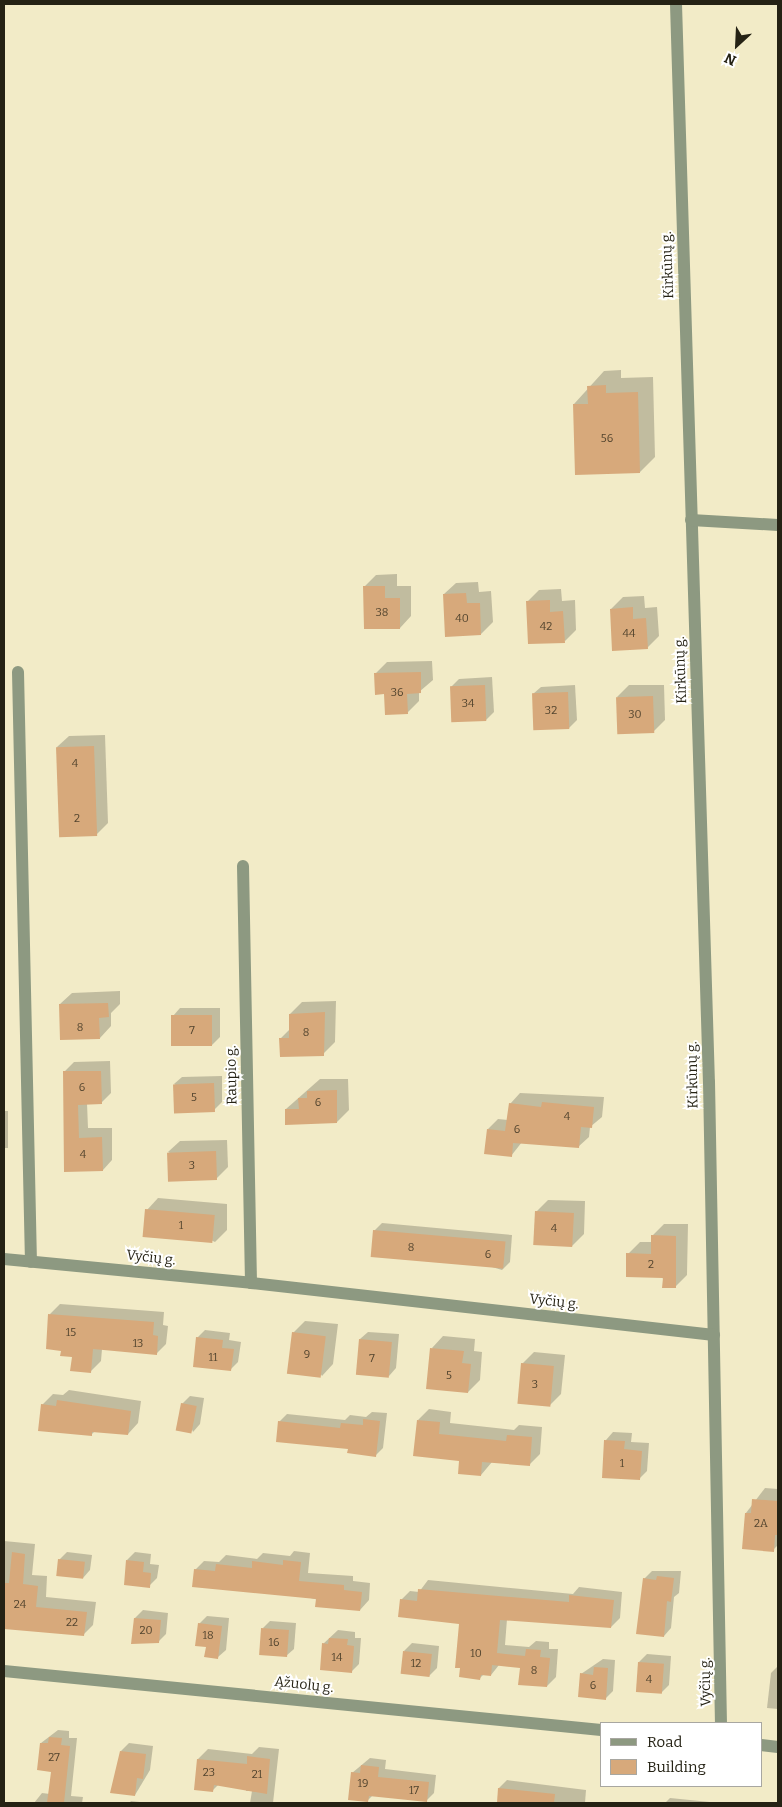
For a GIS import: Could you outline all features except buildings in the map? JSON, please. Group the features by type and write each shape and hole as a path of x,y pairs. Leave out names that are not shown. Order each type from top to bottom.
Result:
{"street":[{"name":"Kirkūnų g.","path":"676,4 714,1335"},
{"path":"691,520 778,525"},
{"path":"18,672 31,1262"},
{"name":"Raupio g.","path":"243,866 251,1283"},
{"name":"Vyčių g.","path":"4,1259 251,1283 714,1335 722,1722"},
{"name":"Ąžuolų g.","path":"4,1670 600,1730"},
{"path":"762,1745 778,1747"}]}
